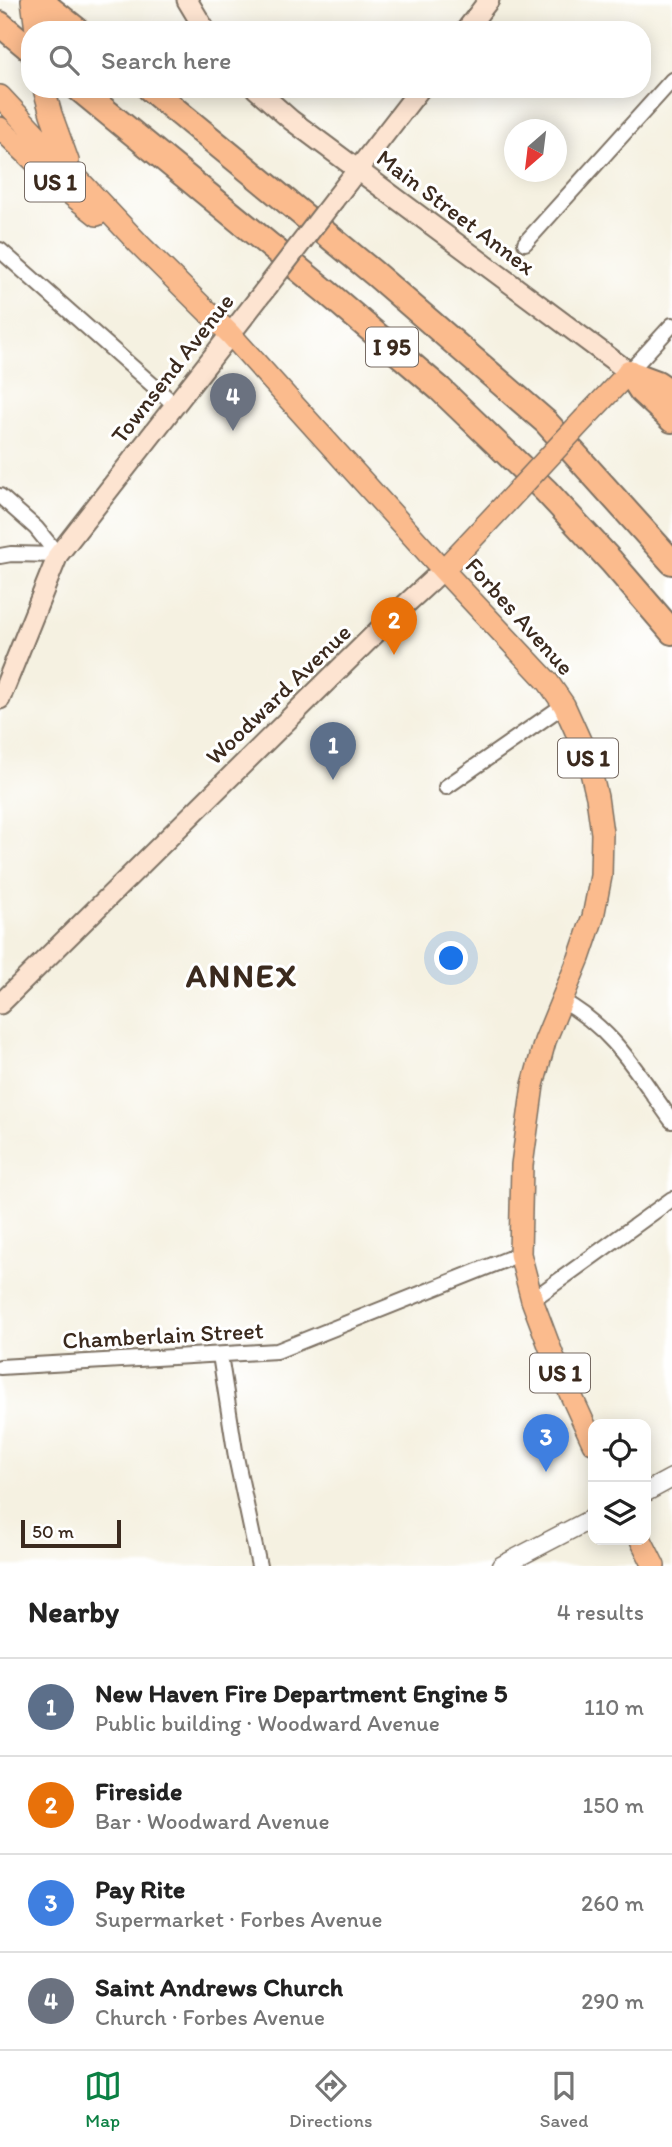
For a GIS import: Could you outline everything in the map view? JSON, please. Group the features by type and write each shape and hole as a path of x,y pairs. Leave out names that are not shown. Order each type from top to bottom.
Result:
{"highway":[{"path":"39,0 66,21"},
{"path":"0,24 21,42"},
{"name":"I 95","path":"90,98 440,389 546,491 672,632"},
{"name":"I 95","path":"161,98 375,274 546,422 672,562"},
{"path":"629,372 657,383 672,393"},
{"path":"629,372 642,392 672,421"}],"main road":[{"path":"32,0 35,21"},
{"path":"187,0 200,21"},
{"path":"473,21 489,0"},
{"name":"Main Street Annex","path":"266,98 291,120 629,372"},
{"name":"Townsend Avenue","path":"0,699 58,555 413,98"},
{"name":"US 1","path":"20,100 51,114 72,173"},
{"name":"Forbes Avenue","path":"20,100 72,173 230,334 548,682 564,705 587,756 602,833 601,876 593,917 545,1041 533,1084 522,1165 520,1254 532,1300 552,1356 588,1432"},
{"name":"Forbes Avenue","path":"0,128 59,186 139,244"},
{"name":"Woodward Avenue","path":"0,1003 443,570 629,372"},
{"path":"643,1545 654,1566"}],"street":[{"path":"525,243 672,80"},
{"path":"0,250 174,404"},
{"name":"Woodward Avenue","path":"629,372 672,325"},
{"path":"0,496 36,528 58,555"},
{"path":"0,556 58,555"},
{"path":"446,787 564,705"},
{"path":"561,1000 585,1013 612,1038 672,1121"},
{"path":"532,1300 672,1199"},
{"name":"Chamberlain Street","path":"0,1367 277,1351 520,1254"},
{"path":"220,1355 236,1457 259,1566"},
{"path":"651,1489 672,1478"},
{"path":"501,1566 588,1521"}],"place":[{"name":"Saint Andrews Church","path":"233,431"},
{"name":"Fireside","path":"394,655"},
{"name":"New Haven Fire Department Engine 5","path":"333,780"},
{"name":"Pay Rite","path":"546,1472"}],"district":[{"name":"ANNEX","path":"242,976"}]}
